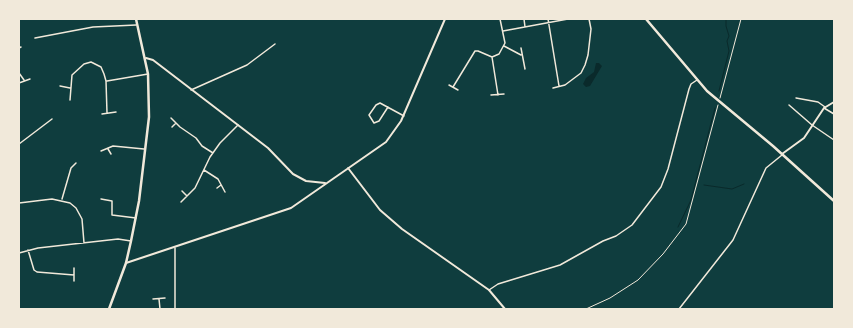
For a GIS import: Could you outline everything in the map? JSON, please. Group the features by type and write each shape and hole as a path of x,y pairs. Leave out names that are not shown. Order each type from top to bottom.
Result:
{"main road":[{"path":"109,309 126,263 136,218 149,117 146,58 136,19"},
{"path":"646,19 707,91 834,200"}],"street":[{"path":"126,263 175,248 291,208 386,142 392,136 404,116 446,19"},
{"path":"453,87 475,51 478,50 492,57 499,54 504,46 503,31 500,19"},
{"path":"524,19 526,27"},
{"path":"548,19 560,87"},
{"path":"503,31 568,19"},
{"path":"553,88 560,87 581,73 588,55 591,29 589,19"},
{"path":"35,38 93,27 138,25"},
{"path":"191,90 247,65 275,44"},
{"path":"504,46 522,55"},
{"path":"521,48 525,69"},
{"path":"492,57 498,95"},
{"path":"146,58 153,60 268,148 293,174 306,181 326,183"},
{"path":"70,100 72,75 84,64 91,62 102,67 106,81 107,113"},
{"path":"19,73 24,80"},
{"path":"106,81 148,74"},
{"path":"19,83 30,79"},
{"path":"489,290 498,284 560,265 624,231 661,187 668,169 689,89 691,84 697,80"},
{"path":"449,85 458,90"},
{"path":"60,86 70,88"},
{"path":"491,95 504,94"},
{"path":"796,98 818,102 834,114"},
{"path":"679,309 732,240 766,168 804,138 825,108 834,102"},
{"path":"388,107 379,120 374,123 369,115 376,105 380,103 388,107 404,116"},
{"path":"789,105 812,126 834,140"},
{"path":"102,114 116,112"},
{"path":"171,118 194,136 202,146 213,153"},
{"path":"19,144 52,119"},
{"path":"172,127 176,123"},
{"path":"181,202 195,188 213,153 238,125"},
{"path":"101,151 108,150 113,146 146,149"},
{"path":"108,150 110,154"},
{"path":"61,200 71,168 76,163"},
{"path":"348,168 380,210 402,229 489,290 505,309"},
{"path":"204,170 218,179 225,192"},
{"path":"217,188 221,185"},
{"path":"182,191 187,196"},
{"path":"101,199 112,201 112,215 136,218"},
{"path":"19,204 40,200 61,200 70,203 82,219 84,242"},
{"path":"19,253 28,250 84,242 118,239 131,241"},
{"path":"175,248 175,309"},
{"path":"28,250 34,270 37,272 74,275"},
{"path":"74,268 74,281"},
{"path":"159,298 160,309"},
{"path":"153,299 165,298"}],"path":[{"path":"586,309 610,298 638,280 663,254 686,224 741,19"}],"water":[{"path":"596,63 599,63 602,66 590,86 586,87 583,84 586,78 594,72"}],"waterway":[{"path":"719,91 729,51 727,41 729,36 726,26 726,19"},
{"path":"678,227 691,200 715,108"},
{"path":"704,185 732,189 744,184"}]}
